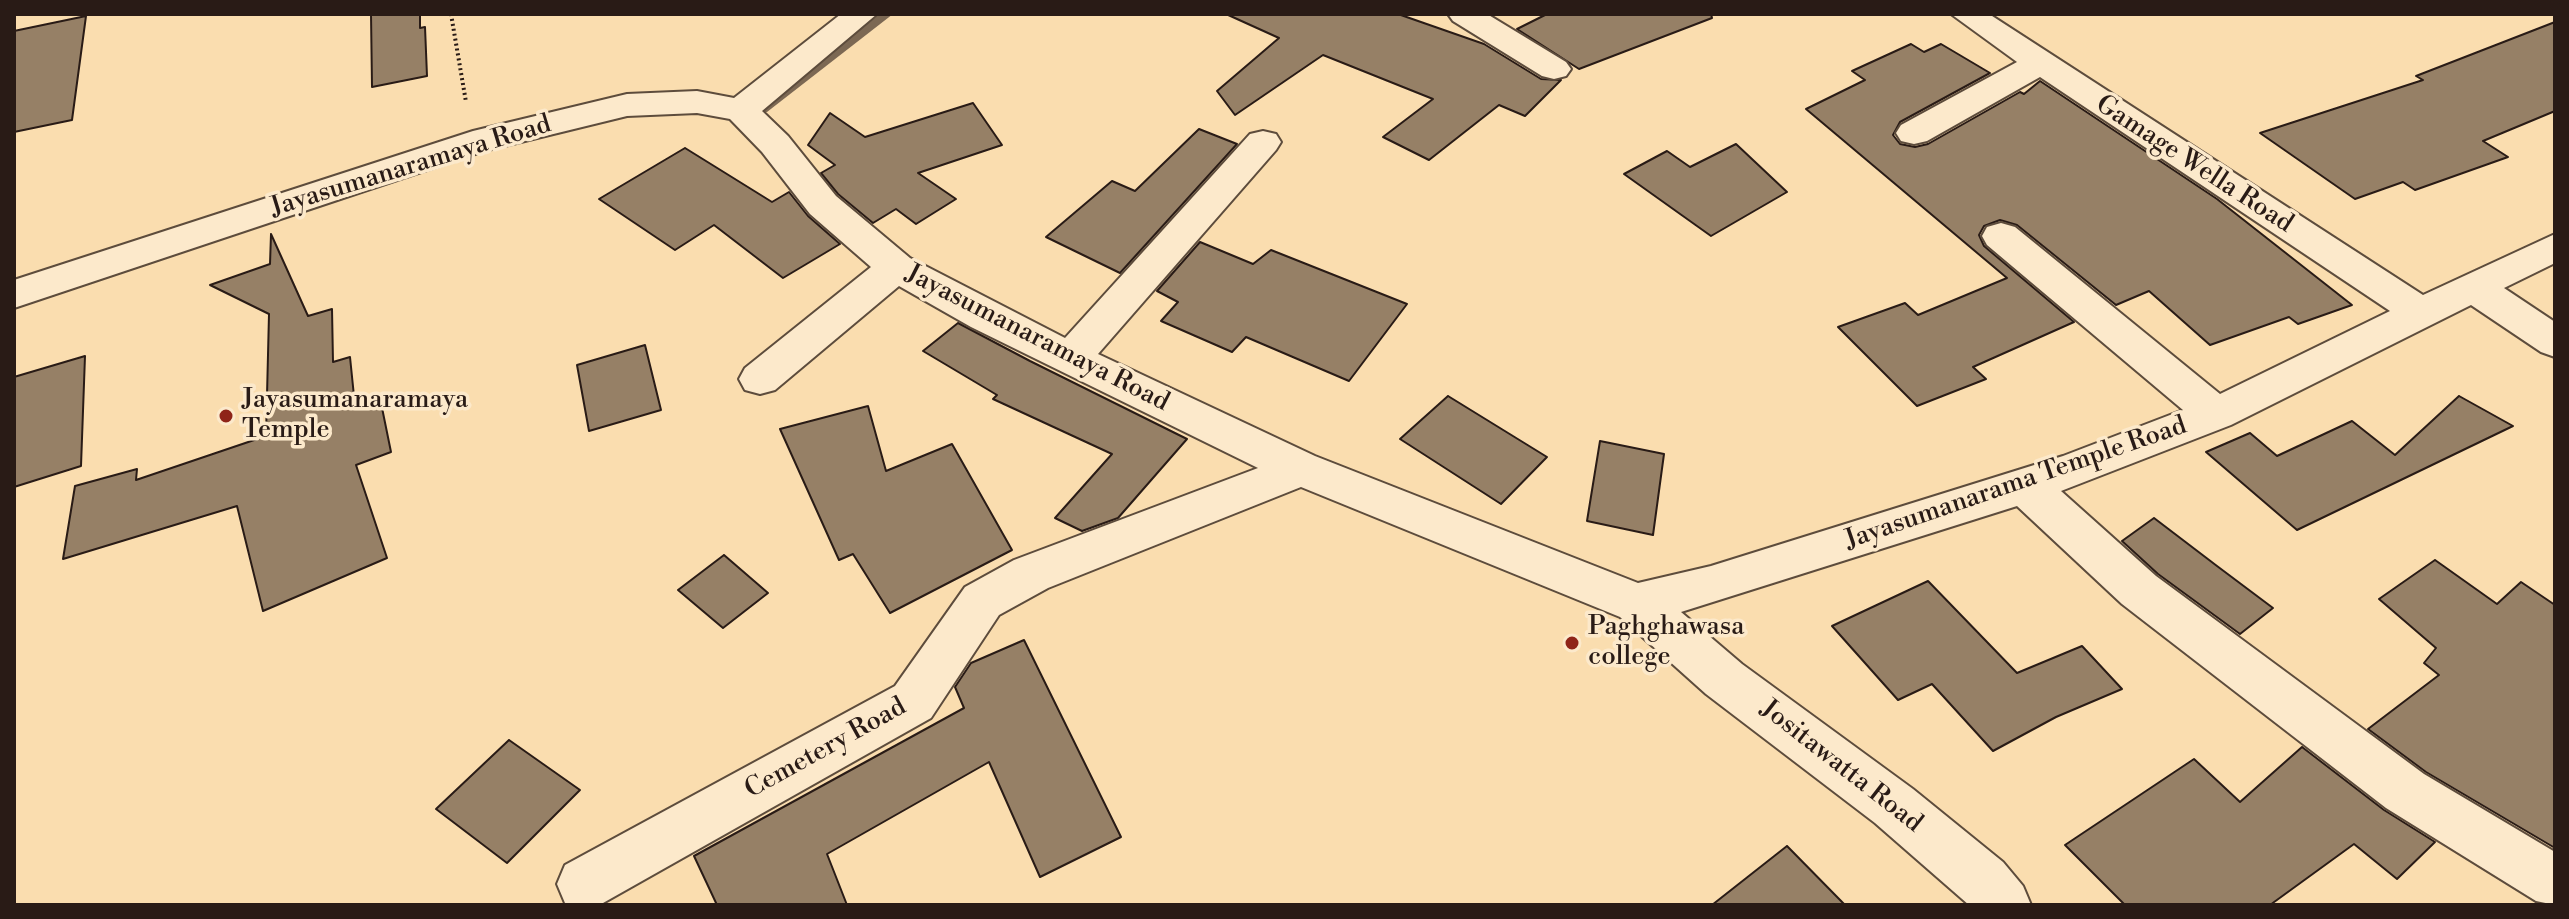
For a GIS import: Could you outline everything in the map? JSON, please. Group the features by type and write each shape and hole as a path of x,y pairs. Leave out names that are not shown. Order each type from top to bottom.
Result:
{"street":[{"path":"741,110 861,14"},
{"path":"1464,14 1554,69"},
{"name":"Gamage Wella Road","path":"1967,14 2423,314"},
{"path":"1914,133 2040,63"},
{"name":"Jayasumanaramaya Road","path":"14,294 473,142 627,105 697,102 741,110 775,144 823,205 896,267 985,317 1299,468 1637,603"},
{"path":"1071,358 1263,142"},
{"path":"2001,236 2216,414"},
{"name":"Jayasumanarama Temple Road","path":"1637,603 1711,585 2026,487 2216,414 2555,247"},
{"path":"760,379 896,267"},
{"path":"2475,288 2555,342"},
{"name":"Cemetery Road","path":"584,884 913,702 982,601 1031,574 1262,486 1299,468"},
{"path":"2026,487 2139,590 2405,791 2555,882"},
{"name":"Jositawatta Road","path":"1637,603 1724,679 1894,806 1984,881 2003,905"}],"path":[{"path":"451,14 473,142"}],"building":[{"path":"371,14 420,14 420,28 425,27 427,76 372,87"},
{"path":"1226,14 1398,14 1484,44 1541,79 1561,80 1525,116 1499,105 1429,160 1383,137 1433,99 1323,55 1235,115 1217,91 1279,38"},
{"path":"1547,14 1711,14 1712,18 1579,69 1517,29"},
{"path":"86,16 72,120 14,132 14,31"},
{"path":"2555,22 2555,111 2483,141 2508,157 2415,190 2403,182 2355,199 2260,133 2423,80 2416,76"},
{"path":"1911,44 1924,52 1941,44 1990,73 1900,122 1893,135 1900,144 1915,147 1928,144 2020,92 2024,94 2040,81 2217,199 2352,305 2298,324 2289,317 2210,345 2149,291 2116,305 2017,225 2000,220 1984,226 1979,235 1984,246 2074,322 1973,367 1986,379 1917,406 1838,327 1905,303 1918,315 2007,278 1806,109 1865,80 1852,71"},
{"path":"973,103 1002,145 918,173 956,199 916,224 896,209 873,223 838,194 821,173 835,165 808,145 830,113 865,137"},
{"path":"1199,129 1237,144 1120,273 1046,237 1112,181 1135,191"},
{"path":"1736,144 1787,192 1711,236 1624,174 1667,151 1690,167"},
{"path":"685,148 772,202 789,192 808,216 840,244 783,278 714,225 675,250 599,199"},
{"path":"271,234 308,316 332,309 333,362 350,357 355,406 380,398 391,452 356,465 387,558 263,611 237,506 63,559 75,486 137,469 136,480 266,436 269,314 210,285 270,264"},
{"path":"1200,242 1253,264 1271,250 1407,304 1349,381 1246,337 1232,352 1161,321 1178,302 1157,291"},
{"path":"958,323 1187,439 1118,518 1082,531 1055,518 1112,454 993,399 997,395 923,351"},
{"path":"645,345 661,410 589,431 577,365"},
{"path":"85,356 81,466 14,487 14,377"},
{"path":"1448,396 1547,457 1501,504 1400,439"},
{"path":"2459,396 2513,426 2297,530 2206,452 2250,433 2277,456 2352,421 2395,455"},
{"path":"868,406 886,471 952,444 1012,550 890,613 853,554 839,560 780,429"},
{"path":"1600,441 1664,454 1653,535 1587,521"},
{"path":"2154,518 2273,608 2240,634 2158,574 2122,541"},
{"path":"724,555 768,593 723,628 678,590"},
{"path":"2435,560 2497,604 2521,582 2555,605 2555,848 2426,772 2368,729 2439,675 2424,663 2436,648 2379,599"},
{"path":"1928,581 2017,673 2082,646 2122,689 2056,717 1993,751 1932,684 1898,700 1832,626"},
{"path":"1024,640 1121,837 1040,877 989,762 827,854 847,905 717,905 694,856 964,708 955,687 971,663"},
{"path":"509,740 580,790 507,863 436,809"},
{"path":"2302,747 2384,810 2435,842 2397,879 2354,844 2270,905 2125,905 2065,845 2194,759 2240,802"},
{"path":"1787,846 1845,905 1712,905"}],"waterway":[{"path":"763,109 887,14"}],"place":[{"name":"Jayasumanaramaya Temple","path":"226,416"},
{"name":"Paghghawasa college","path":"1572,643"}]}
